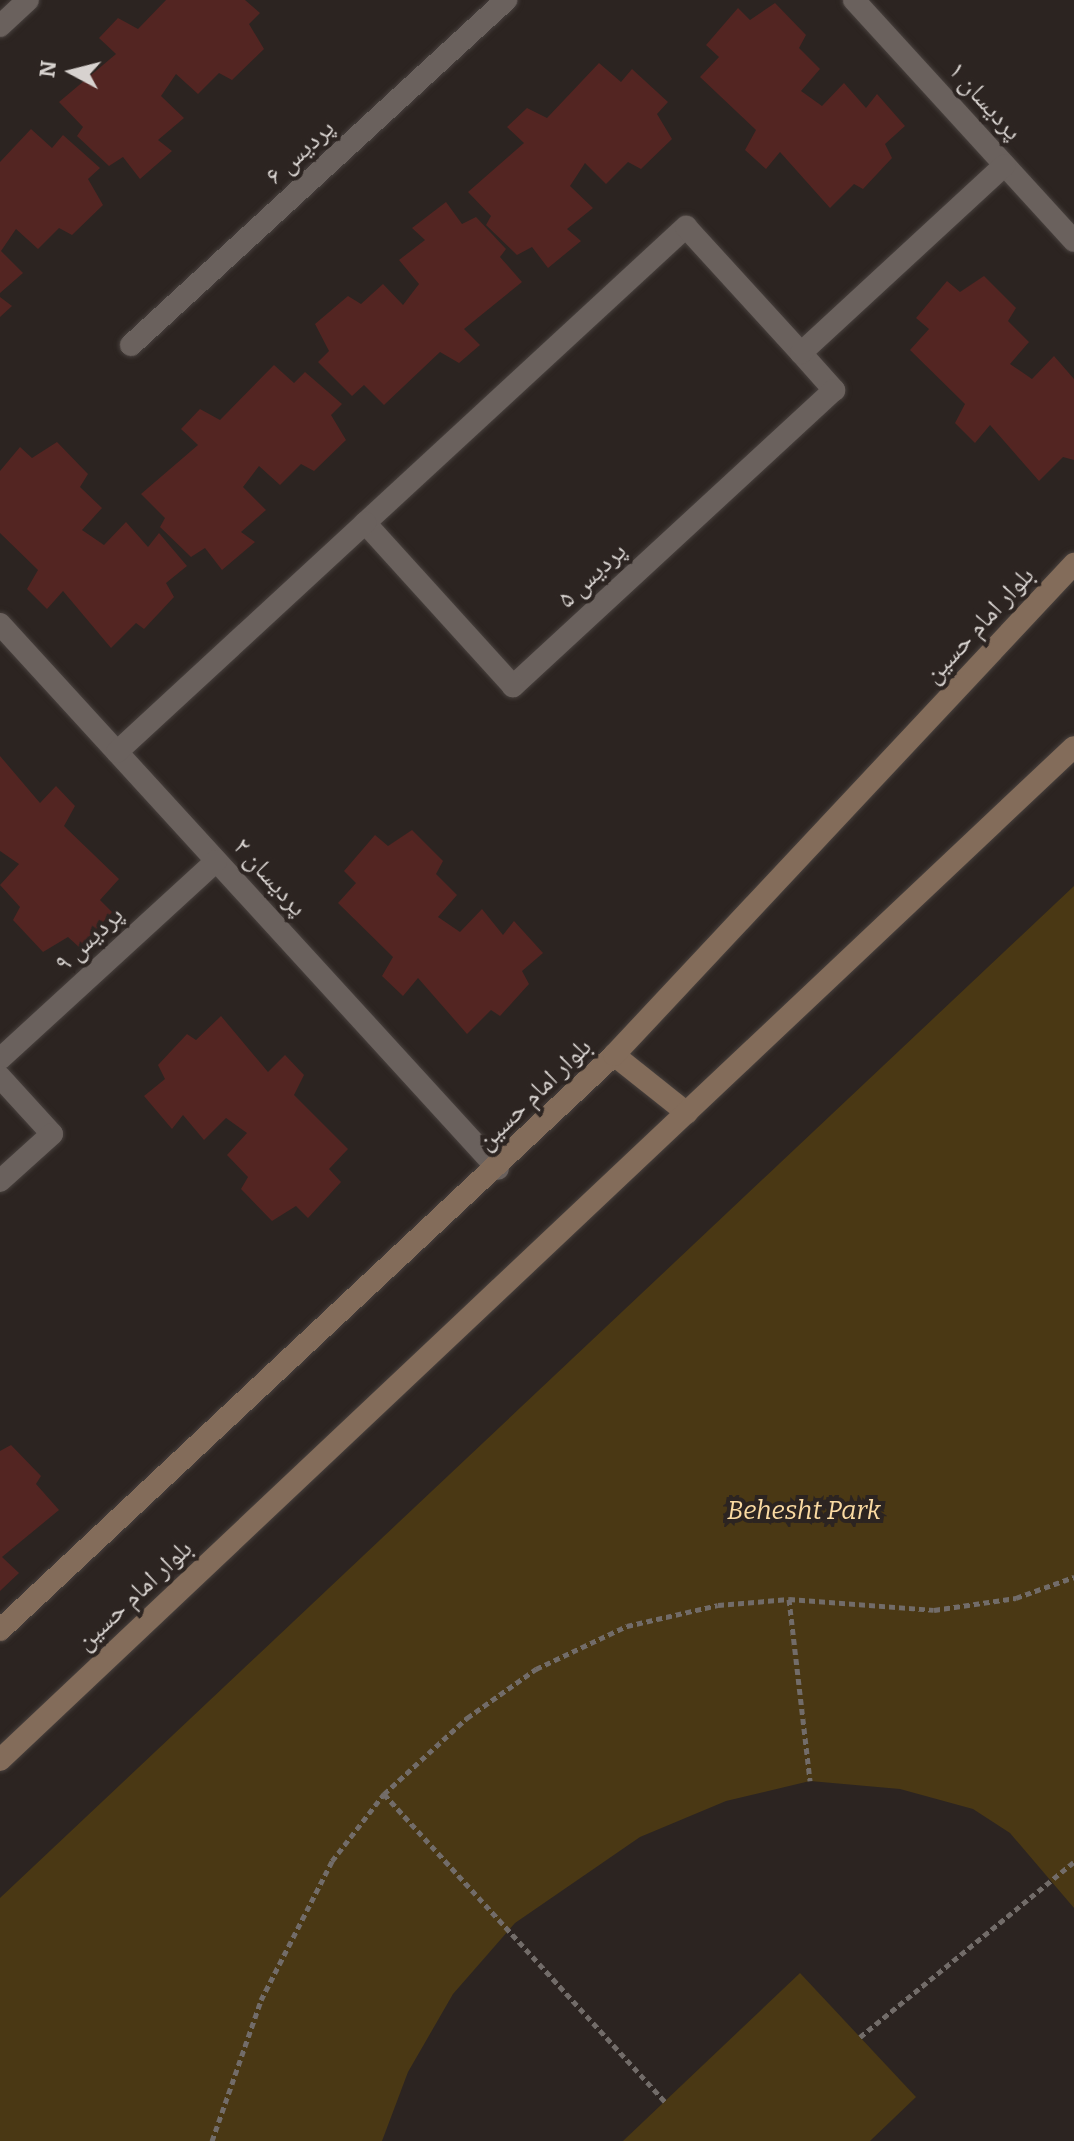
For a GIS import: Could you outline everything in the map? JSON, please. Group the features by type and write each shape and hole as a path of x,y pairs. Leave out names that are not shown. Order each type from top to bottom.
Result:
{"main road":[{"name":"بلوار امام حسین","path":"0,1630 498,1169 614,1055 1074,564"},
{"name":"بلوار امام حسین","path":"0,1760 1074,747"},
{"path":"614,1055 687,1113"}],"street":[{"path":"0,26 28,0"},
{"name":"پردیس ۶","path":"131,345 506,0"},
{"name":"پردیسان ۱","path":"854,0 1074,241"},
{"path":"801,353 1005,165"},
{"name":"پردیس ۵","path":"117,752 365,523 686,227 834,390 513,686 365,523"},
{"name":"پردیسان ۲","path":"0,624 498,1169"},
{"name":"پردیس ۹","path":"0,1059 216,861"},
{"path":"0,1077 52,1134 0,1181"}],"path":[{"path":"212,2141 292,1928 332,1861 384,1794 467,1718 536,1669 614,1632 718,1605 789,1599 934,1610 1016,1598 1074,1577"},
{"path":"789,1599 810,1781"},
{"path":"384,1794 665,2102"},
{"path":"860,2037 1074,1862"}],"green space":[{"name":"Behesht Park","path":"1074,886 1074,1908 1010,1833 973,1809 900,1789 810,1781 726,1801 640,1837 515,1923 453,1994 408,2072 382,2141 0,2141 0,1898"},
{"path":"800,1973 916,2097 870,2141 623,2141"}],"building":[{"path":"166,0 245,0 260,13 249,24 264,49 232,80 219,73 198,94 176,74 161,96 184,118 158,140 172,151 140,179 123,157 109,166 77,136 83,127 59,102 116,54 99,38 118,18 138,29"},
{"path":"775,3 806,35 799,48 820,69 801,91 822,106 844,83 866,108 877,94 905,126 885,144 892,158 863,189 854,184 830,208 780,152 766,169 745,150 756,130 700,77 719,57 706,45 738,8 750,20"},
{"path":"599,63 621,82 632,69 668,102 657,114 672,139 641,169 628,162 606,184 585,163 570,186 593,208 567,229 581,241 548,268 532,247 517,255 486,225 491,216 468,192 524,143 507,127 527,108 547,118"},
{"path":"31,129 52,148 63,135 100,168 88,179 103,205 72,235 59,228 38,249 16,229 1,251 23,273 0,293 0,162"},
{"path":"446,202 462,224 476,217 506,249 500,257 522,282 464,329 480,345 459,363 440,352 384,405 364,385 352,396 318,362 329,351 315,324 348,296 361,304 383,284 403,305 419,284 399,260 425,240 412,228"},
{"path":"984,276 1016,308 1008,321 1029,342 1010,364 1032,379 1054,356 1074,379 1074,460 1063,457 1039,481 990,425 975,443 955,423 965,404 910,350 929,329 916,318 947,281 960,292"},
{"path":"0,297 12,306 0,317"},
{"path":"274,365 294,383 305,372 342,404 331,415 346,440 314,471 301,464 280,485 259,466 243,487 266,510 241,532 255,542 222,570 205,548 191,557 160,527 165,518 141,494 198,445 181,429 200,409 220,420"},
{"path":"57,442 88,474 80,487 102,508 82,530 104,545 126,522 148,547 159,533 187,566 166,583 174,597 144,629 136,623 111,648 63,591 47,609 27,589 38,570 0,533 0,471 20,447 32,458"},
{"path":"0,756 40,803 56,786 75,806 64,826 119,879 100,900 112,912 80,948 68,937 43,952 13,920 20,907 0,885 19,864 0,851"},
{"path":"412,830 443,861 436,874 457,895 438,917 460,932 482,909 503,935 514,921 543,953 522,971 529,984 500,1016 491,1010 467,1034 418,978 403,996 382,976 393,957 338,903 356,883 344,871 375,835 388,846"},
{"path":"221,1016 268,1072 285,1055 304,1075 294,1095 348,1149 329,1169 341,1182 308,1218 296,1206 272,1221 241,1189 248,1177 227,1155 247,1133 226,1118 204,1140 183,1115 172,1129 144,1096 165,1079 158,1065 187,1034 196,1040"},
{"path":"11,1445 41,1476 36,1484 59,1510 2,1557 19,1573 0,1591 0,1451"}]}
